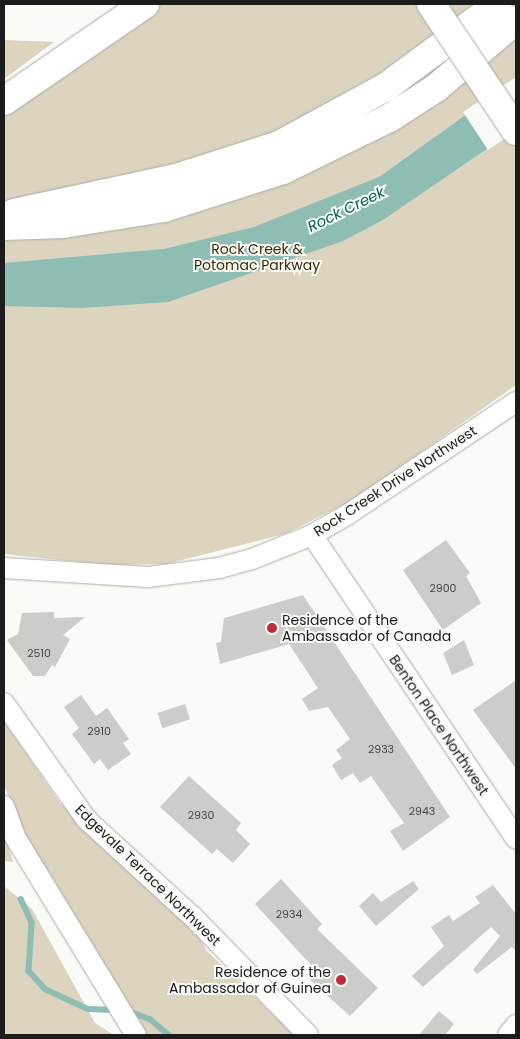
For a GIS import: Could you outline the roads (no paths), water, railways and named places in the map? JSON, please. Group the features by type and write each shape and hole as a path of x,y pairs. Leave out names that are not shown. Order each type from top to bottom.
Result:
{"main road":[{"path":"4,101 146,4"},
{"path":"431,4 516,132"},
{"path":"4,216 167,181 279,145 386,87 498,4"},
{"path":"4,226 63,224 164,208 283,170 391,117 443,82 516,20"}],"street":[{"name":"Rock Creek Drive Northwest","path":"4,568 115,577 186,574 252,559 312,535 516,402"},
{"name":"Benton Place Northwest","path":"312,535 516,839"},
{"name":"Edgevale Terrace Northwest","path":"4,703 86,819 192,916 308,1035"},
{"path":"4,806 10,840 110,1000 136,1035"},
{"path":"508,1035 516,1025"}],"water":[{"name":"Rock Creek","path":"516,79 488,148 383,220 343,241 168,302 82,308 4,306 4,263 164,249 254,227 379,177"}],"waterway":[{"path":"21,899 32,923 29,971 45,989 88,1009 115,1010"},
{"path":"126,1010 150,1019 169,1035"}],"place":[{"name":"Residence of the Ambassador of Canada","path":"272,628"},
{"name":"Residence of the Ambassador of Guinea","path":"341,980"}],"park label":[{"name":"Rock Creek & Potomac Parkway","path":"257,258"}]}
